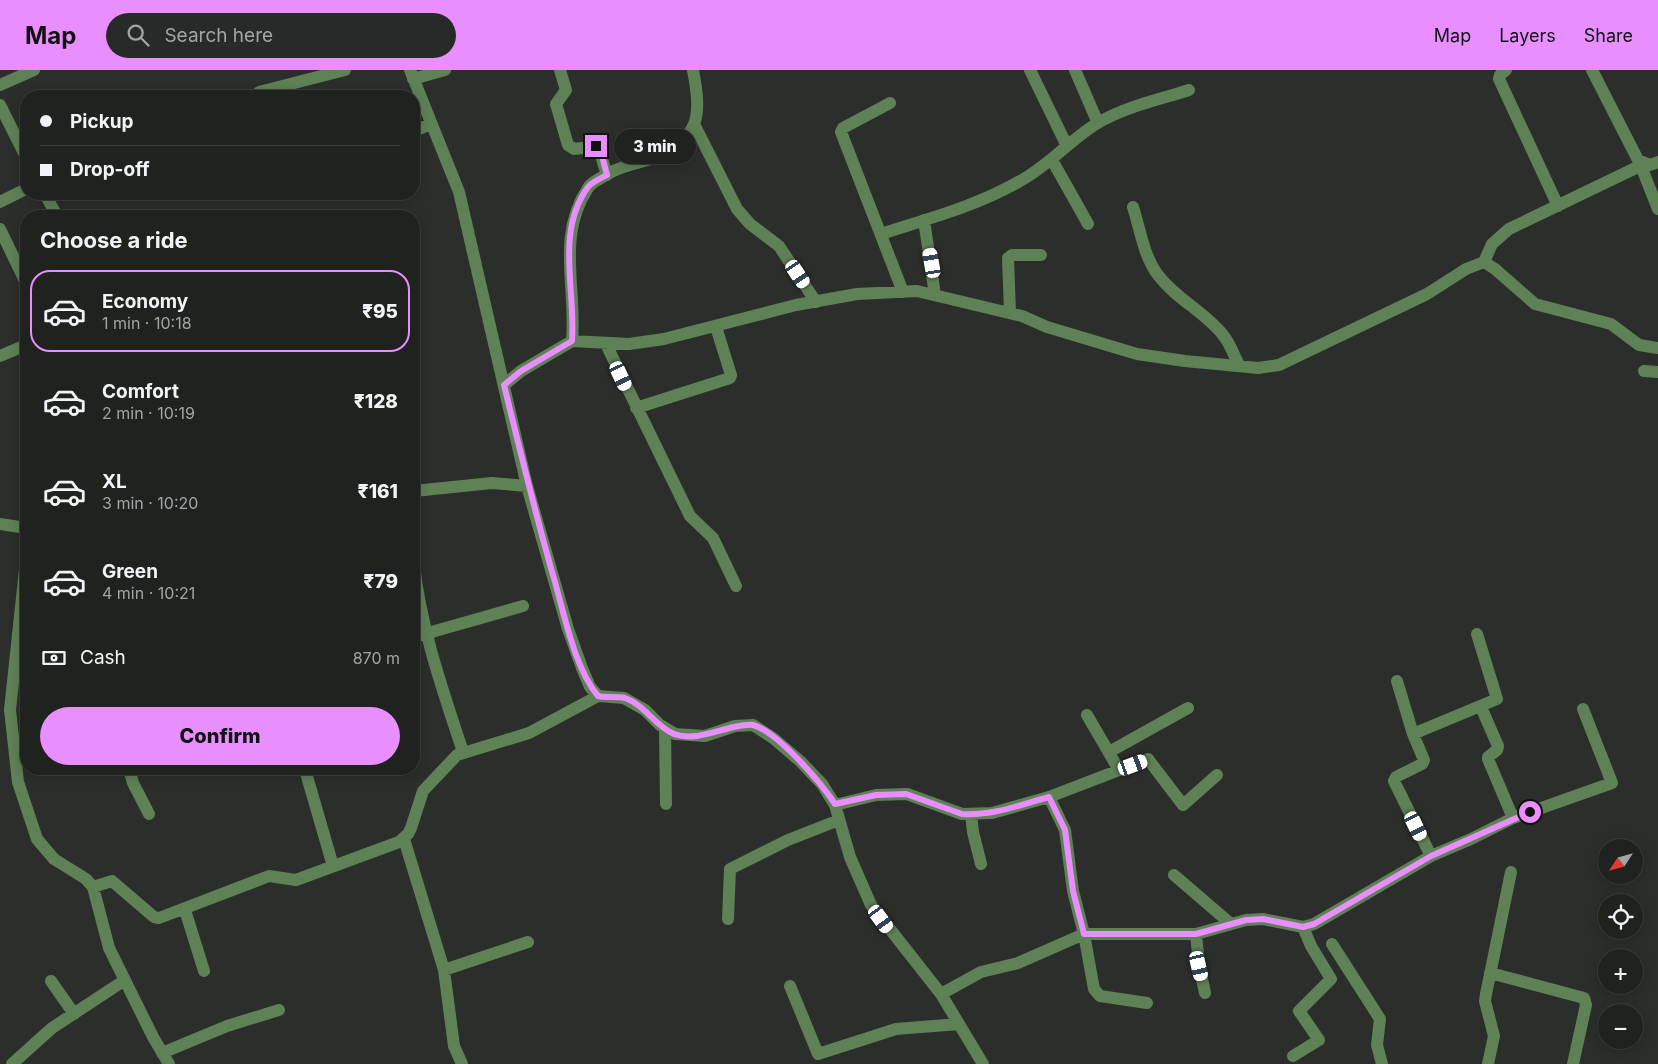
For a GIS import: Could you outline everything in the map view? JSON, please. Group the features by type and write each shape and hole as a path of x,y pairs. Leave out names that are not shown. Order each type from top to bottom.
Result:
{"street":[{"path":"0,86 34,70"},
{"path":"267,90 345,70"},
{"path":"417,90 411,74 445,70"},
{"path":"560,70 566,90 556,104 568,145 574,149 598,146 607,175"},
{"path":"572,341 574,315 569,279 570,237 577,207 589,186 607,175 653,158 682,142 692,132 698,114 693,70"},
{"path":"1030,70 1067,146"},
{"path":"1075,70 1098,122"},
{"path":"1506,70 1500,75 1500,81 1558,206"},
{"path":"1592,70 1635,155 1643,165 1658,209"},
{"path":"880,234 998,193 1052,160 1098,122 1119,112 1189,90"},
{"path":"420,96 459,192 527,486 568,629 590,687 598,696"},
{"path":"890,103 843,128 841,132 903,292"},
{"path":"0,105 20,145"},
{"path":"420,129 431,124"},
{"path":"694,124 738,209 750,224 779,246 816,302"},
{"path":"1052,160 1088,224"},
{"path":"504,385 521,371 572,341 629,344 664,339 816,302 857,294 918,291 1010,313 1047,328 1137,354 1258,368 1279,365 1427,294 1466,269 1484,262 1492,244 1500,236 1643,165 1658,162"},
{"path":"0,202 20,193"},
{"path":"1133,207 1150,261 1157,274 1167,285 1217,327 1225,337 1239,366"},
{"path":"924,220 935,294"},
{"path":"0,229 20,271"},
{"path":"1010,313 1008,258 1012,255 1041,255"},
{"path":"1484,262 1496,269 1535,304 1611,324 1639,345 1658,348"},
{"path":"636,408 730,378 731,375 716,327"},
{"path":"606,344 690,516 713,538 736,586"},
{"path":"0,356 20,348"},
{"path":"1644,371 1658,372"},
{"path":"420,490 492,483 527,486"},
{"path":"0,524 20,527"},
{"path":"420,596 427,633 462,752"},
{"path":"20,603 5,709 18,782 37,839 54,859 86,879 93,887 110,948 166,1059 227,1026 279,1010"},
{"path":"420,635 523,606"},
{"path":"1413,734 1495,701 1498,696 1477,634"},
{"path":"1397,681 1413,734 1424,762 1396,776 1394,781 1431,856"},
{"path":"93,887 112,881 154,917 166,917 269,876 296,880 404,839 411,828 424,791 462,752 529,733 598,696 624,698 645,710 665,728 675,734 705,736 735,726 753,725 774,738 800,761 822,784 835,804 850,856 871,905 941,994 983,1064"},
{"path":"1481,707 1498,748 1488,759 1513,818"},
{"path":"1109,752 1188,708"},
{"path":"941,994 974,975 1018,963 1084,934 1196,934 1246,920 1263,919 1303,927 1314,924 1359,900 1431,856 1472,839 1513,818 1612,783 1583,709"},
{"path":"1087,715 1119,770"},
{"path":"665,728 666,804"},
{"path":"835,804 876,795 906,794 962,814 992,813 1049,797 1150,760 1183,805 1217,775"},
{"path":"131,775 149,814"},
{"path":"307,775 333,866"},
{"path":"1049,797 1065,830 1073,891 1097,994 1147,1003"},
{"path":"971,814 973,832 981,864"},
{"path":"728,919 730,869 788,840 839,820"},
{"path":"404,839 444,970 454,1046 462,1064"},
{"path":"1488,1064 1494,1036 1485,1001 1511,872"},
{"path":"1174,874 1230,924"},
{"path":"185,910 204,971"},
{"path":"1293,1056 1319,1040 1299,1011 1331,979 1311,946 1303,927"},
{"path":"1196,934 1199,966 1205,994"},
{"path":"444,970 528,942"},
{"path":"1332,944 1380,1019 1377,1045 1382,1064"},
{"path":"1490,973 1584,998 1586,1005 1572,1064"},
{"path":"12,1064 45,1034 125,980"},
{"path":"51,981 74,1014"},
{"path":"790,986 818,1054 896,1029 960,1024"}],"route":[{"path":"596,146 600,148 607,175 589,186 577,207 570,237 569,279 574,315 572,341 521,371 504,385 527,486 568,629 590,687 598,696 624,698 645,710 660,725 675,734 705,736 735,726 753,725 774,738 800,761 822,784 835,804 876,795 906,794 962,814 971,814 992,813 1049,797 1063,822 1073,891 1084,934 1196,934 1246,920 1263,919 1303,927 1314,924 1359,900 1431,856 1530,812"}]}
